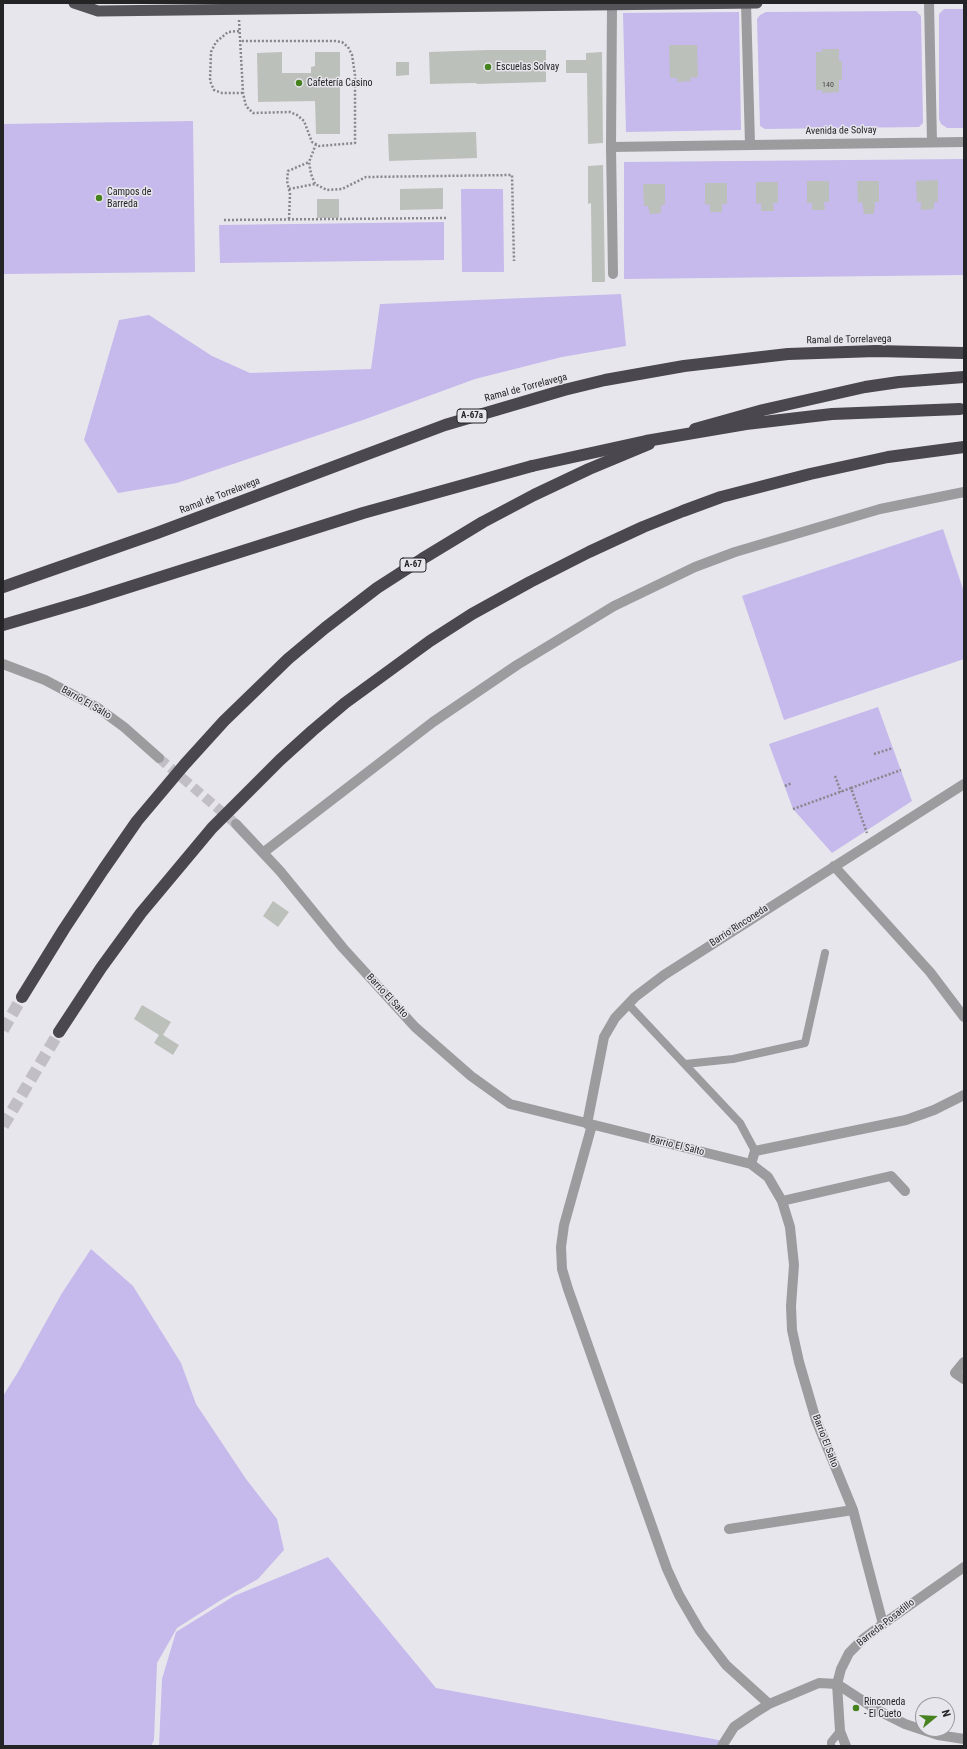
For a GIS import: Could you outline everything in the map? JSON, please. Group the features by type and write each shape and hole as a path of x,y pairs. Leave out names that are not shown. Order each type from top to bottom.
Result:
{"highway":[{"path":"74,3 98,11 757,3"},
{"name":"Ramal de Torrelavega","path":"3,587 157,533 445,425 564,390 604,380 684,366 788,354 876,350 964,353"},
{"name":"A-67","path":"22,997 64,929 137,821 224,721 288,659 348,610 416,563 482,522 534,495 627,452 661,440 706,425 814,397 899,382 964,377"},
{"path":"3,626 363,513 532,466 646,441 746,424 832,414 962,409"},
{"path":"59,1032 101,968 141,913 212,828 280,760 312,731 345,703 430,640 472,614 530,582 589,552 683,511 742,492 817,472 888,457 964,447"}],"street":[{"path":"746,3 750,144"},
{"path":"929,3 932,142"},
{"path":"612,5 611,147 613,274"},
{"name":"Avenida de Solvay","path":"611,147 964,142"},
{"path":"264,852 433,722 517,665 614,606 696,567 765,542 880,509 964,492"},
{"name":"Barrio El Salto","path":"3,664 45,680 98,708 124,726 159,758"},
{"name":"Barrio Rinconeda","path":"769,1704 726,1665 700,1631 679,1595 667,1569 562,1269 561,1248 564,1225 589,1125 604,1038 615,1018 635,997 664,975 964,784"},
{"name":"Barrio El Salto","path":"236,824 264,852 343,948 410,1021 471,1076 510,1104 589,1125 751,1164 768,1177 782,1201 790,1227 794,1265 791,1306 792,1330 799,1362 816,1420 853,1510 883,1624"},
{"path":"834,866 930,972 964,1017"},
{"path":"751,1164 755,1151 906,1120 934,1110 964,1095"},
{"path":"782,1201 891,1176 905,1191"},
{"path":"964,1362 955,1373 964,1379"},
{"path":"729,1529 853,1510"},
{"name":"Barreda-Posadillo","path":"846,1746 840,1731 837,1684 841,1669 849,1653 863,1639 883,1624 964,1567"},
{"path":"722,1746 734,1727 769,1704 819,1683 837,1684 876,1710 904,1724 938,1735 964,1739"}],"lane":[{"path":"685,1064 732,1060 805,1043 825,953"},
{"path":"628,1004 740,1123 755,1151"},
{"path":"831,1746 831,1742 840,1731"}],"path":[{"path":"239,9 240,41 243,93 246,106 253,113 290,112 297,115 304,121 312,142 319,146 355,143 355,75 352,55 348,47 342,42 335,41 240,41"},
{"path":"240,31 228,32 216,42 211,52 210,81 214,90 222,93 243,93"},
{"path":"315,184 309,162 316,144"},
{"path":"289,219 288,171 309,162"},
{"path":"289,189 306,187 315,184 327,190 342,189 366,177 512,175 514,261"},
{"path":"224,220 446,218"},
{"path":"874,754 893,748"},
{"path":"793,809 901,770"},
{"path":"836,776 841,792"},
{"path":"785,786 792,783"},
{"path":"851,788 871,842"}],"shaded area":[{"path":"944,9 964,9 964,128 947,128 941,124 939,119 939,14"},
{"path":"916,11 921,16 923,123 919,127 765,129 760,126 757,19 760,15 766,12"},
{"path":"739,12 741,130 626,132 623,13"},
{"name":"Campos de Barreda","path":"193,121 195,272 3,274 3,124"},
{"path":"964,159 964,275 624,279 624,162"},
{"path":"461,189 503,189 504,272 462,272"},
{"path":"444,222 444,260 220,263 219,225"},
{"path":"621,294 626,346 562,357 475,379 363,420 177,483 118,493 84,440 119,320 149,315 212,356 250,373 371,369 380,304"},
{"path":"943,529 964,592 964,659 784,720 742,596"},
{"path":"878,707 912,801 832,853 793,809 769,744"},
{"path":"91,1249 133,1286 181,1363 196,1404 246,1479 277,1519 284,1550 258,1579 177,1628 157,1663 154,1740 151,1746 3,1746 3,1396 62,1293"},
{"path":"328,1557 436,1688 724,1741 721,1746 159,1746 162,1679 176,1632 234,1596"}],"building":[{"path":"669,45 697,45 698,77 690,78 691,81 677,82 677,78 670,78"},
{"path":"822,49 839,49 839,61 842,61 842,80 839,80 839,92 822,93 822,90 816,90 816,52 822,52"},
{"name":"Escuelas Solvay","path":"546,50 546,82 430,84 429,52"},
{"name":"Cafetería Casino","path":"282,52 282,73 311,73 311,67 315,66 315,52 340,52 340,134 316,134 315,101 258,102 257,53"},
{"path":"602,52 603,143 588,144 587,73 566,73 566,60 586,60 586,53"},
{"path":"396,62 409,62 409,75 396,76"},
{"path":"476,132 477,158 389,161 388,134"},
{"path":"603,165 605,282 592,282 591,203 588,204 588,166"},
{"path":"938,180 938,202 934,202 934,209 921,210 921,202 917,202 916,181"},
{"path":"807,181 829,181 829,202 824,202 825,210 812,210 812,203 807,203"},
{"path":"857,181 879,181 879,202 875,202 874,214 864,214 862,202 858,203"},
{"path":"756,182 778,182 778,203 773,203 774,211 761,211 761,203 756,204"},
{"path":"705,183 727,183 727,204 722,204 722,212 710,212 710,205 705,204"},
{"path":"643,184 665,184 665,205 661,205 661,213 650,214 648,206 644,206"},
{"path":"443,188 443,209 400,210 400,189"},
{"path":"317,199 339,199 339,218 317,218"},
{"path":"273,901 289,912 278,927 263,916"},
{"path":"142,1005 171,1022 163,1035 179,1045 173,1055 154,1043 159,1035 134,1019"}],"tunnel":[{"path":"159,758 236,824"},
{"path":"3,1030 22,997"},
{"path":"3,1126 59,1032"}],"place":[{"name":"Escuelas Solvay","path":"488,67"},
{"name":"Cafetería Casino","path":"299,83"},
{"name":"Campos de Barreda","path":"99,198"},
{"name":"Rinconeda - El Cueto","path":"856,1708"}]}
